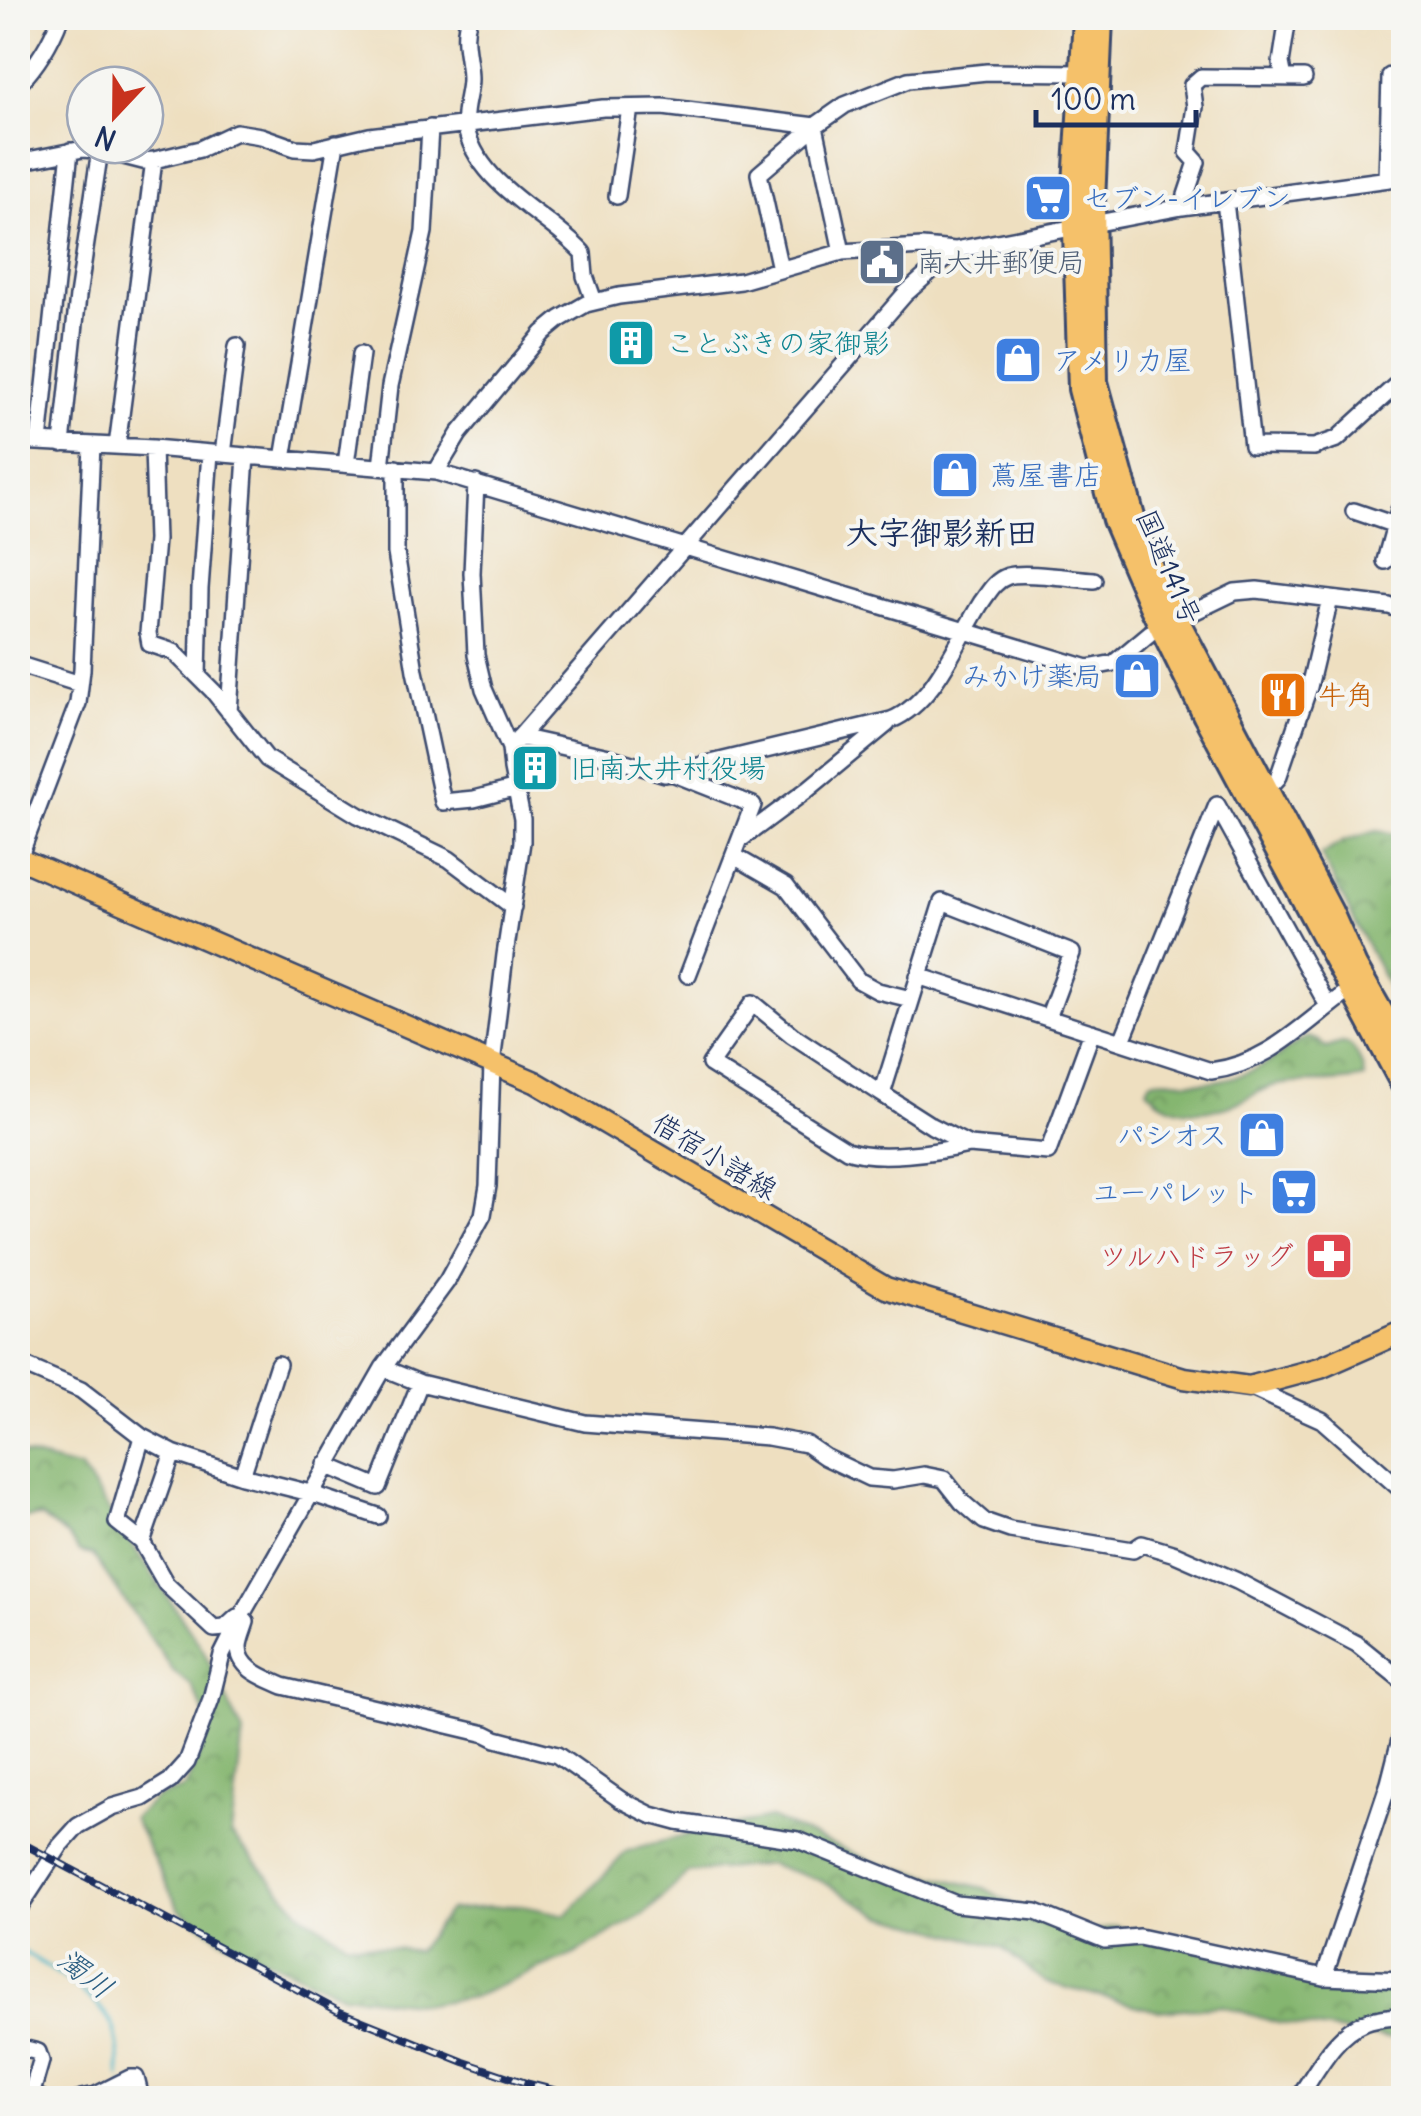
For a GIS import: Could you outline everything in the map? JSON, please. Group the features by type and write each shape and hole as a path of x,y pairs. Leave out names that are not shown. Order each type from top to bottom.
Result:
{"highway":[{"name":"国道141号","path":"1084,225 1074,201 1085,18"},
{"name":"国道141号","path":"1101,18 1084,225 1096,382 1136,528 1205,716 1357,985 1404,1087"},
{"name":"国道141号","path":"1169,624 1331,912 1357,985 1404,1052"}],"main road":[{"name":"借宿小諸線","path":"18,858 535,1082 886,1288 1184,1378 1249,1386 1320,1368 1404,1331"}],"street":[{"path":"18,85 46,46 60,18"},
{"path":"469,18 465,34 470,82 465,123 474,151 497,180 583,253 585,276 594,302"},
{"path":"1284,78 1288,18"},
{"path":"780,269 759,174 845,105 908,80 988,72 1080,73"},
{"path":"436,472 459,434 543,332 594,302 742,280 842,252 955,250 1182,207 1399,179 1390,76"},
{"path":"1182,207 1197,162 1188,152 1194,108 1192,86 1201,77 1304,78"},
{"path":"165,157 200,149 236,132 295,148 314,148 369,136 603,108 663,107 816,126"},
{"path":"616,196 630,108"},
{"path":"816,126 842,252"},
{"path":"430,128 424,232 390,386 389,468 396,553 442,802 518,788"},
{"path":"283,459 336,143"},
{"path":"18,162 65,152"},
{"path":"39,442 69,165"},
{"path":"62,444 98,165"},
{"path":"117,446 153,165"},
{"path":"1226,201 1252,446 1314,446 1337,439 1404,378"},
{"path":"18,1910 60,1846 78,1826 112,1807 143,1798 170,1781 187,1762 222,1655 244,1610 383,1368 447,1281 483,1216 488,1186 492,1064 522,842 518,788 512,770 515,742 905,294 955,250"},
{"path":"198,676 200,589 216,453 237,346"},
{"path":"346,464 361,354"},
{"path":"18,441 153,448 436,472 1088,668 1114,664 1150,632 1235,592 1257,590 1389,606 1404,612"},
{"path":"18,858 78,704 92,445"},
{"path":"153,448 156,540 150,644 174,652 267,759 358,815 449,859 512,907"},
{"path":"230,712 246,456"},
{"path":"476,482 472,574 476,655 484,688 515,742"},
{"path":"1385,561 1404,507"},
{"path":"1354,511 1395,526"},
{"path":"741,838 808,790 891,720 910,710 933,685 995,582 1011,574 1094,580"},
{"path":"1266,791 1278,778 1309,687 1330,599"},
{"path":"23,666 80,684"},
{"path":"515,742 609,757 665,774 891,720"},
{"path":"672,773 753,806 688,975"},
{"path":"1122,1042 1217,805 1328,1006"},
{"path":"734,856 786,886 858,980 878,991 911,999"},
{"path":"882,1094 942,902 1072,954 1048,1018"},
{"path":"918,976 1211,1071 1248,1062 1284,1042 1357,985"},
{"path":"969,1145 932,1126 792,1036 754,1004 710,1064 846,1150 861,1155 940,1152 969,1145 1048,1152 1092,1032"},
{"path":"18,1363 81,1390 142,1437 174,1453 378,1516"},
{"path":"242,1476 278,1364"},
{"path":"383,1368 420,1382 585,1423 768,1437 806,1444 869,1478 893,1480 924,1475 944,1480 984,1521 1010,1530 1134,1550 1142,1544 1237,1580 1357,1644 1404,1682"},
{"path":"326,1466 378,1487 420,1382"},
{"path":"1249,1386 1322,1420 1404,1492"},
{"path":"142,1437 117,1522 142,1542 166,1584 214,1629 225,1628 244,1610"},
{"path":"142,1542 174,1453"},
{"path":"244,1610 246,1621 239,1646 242,1660 254,1672 282,1686 486,1734 557,1755 621,1800 651,1815 798,1840 956,1904 1036,1912 1105,1940 1139,1937 1324,1977 1404,1980"},
{"path":"1324,1977 1389,1784 1404,1724"},
{"path":"1298,2098 1338,2041 1366,2021 1404,2015"},
{"path":"18,2047 38,2052 42,2061 31,2096 40,2098"},
{"path":"80,2098 136,2078 141,2098"}],"green space":[{"path":"1376,831 1403,835 1403,932 1388,972 1403,975 1403,1016 1321,855 1344,841"},
{"path":"1308,1037 1325,1048 1347,1044 1361,1063 1364,1078 1277,1085 1229,1106 1204,1111 1167,1105 1147,1089 1151,1081 1206,1082 1242,1075"},
{"path":"18,1453 81,1469 202,1648 243,1733 231,1834 302,1914 346,1942 417,1951 449,1910 518,1905 566,1915 627,1851 770,1818 879,1864 984,1888 1071,1937 1116,1926 1291,1977 1403,1989 1403,2040 1278,2023 1223,2006 1157,2011 1045,1982 1001,1947 882,1915 819,1880 770,1864 688,1873 646,1913 573,1955 473,1997 426,2004 343,1995 218,1937 179,1909 133,1818 156,1798 185,1788 211,1727 191,1685 174,1672 93,1555 79,1552 68,1536 41,1517 18,1518"}],"waterway":[{"name":"濁川","path":"18,1949 99,2006 114,2029 120,2076"},
{"name":"濁川","path":"123,2085 131,2098"}],"railway":[{"path":"18,1841 340,2012 464,2062 585,2098"}],"place":[{"name":"セブン-イレブン","path":"1048,198"},
{"name":"南大井郵便局","path":"882,262"},
{"name":"ことぶきの家御影","path":"631,343"},
{"name":"アメリカ屋","path":"1018,360"},
{"name":"蔦屋書店","path":"955,475"},
{"name":"みかけ薬局","path":"1137,676"},
{"name":"牛角","path":"1283,695"},
{"name":"旧南大井村役場","path":"535,768"},
{"name":"パシオス","path":"1262,1135"},
{"name":"ユーパレット","path":"1294,1192"},
{"name":"ツルハドラッグ","path":"1329,1256"}],"district":[{"name":"大字御影新田","path":"942,532"}]}
